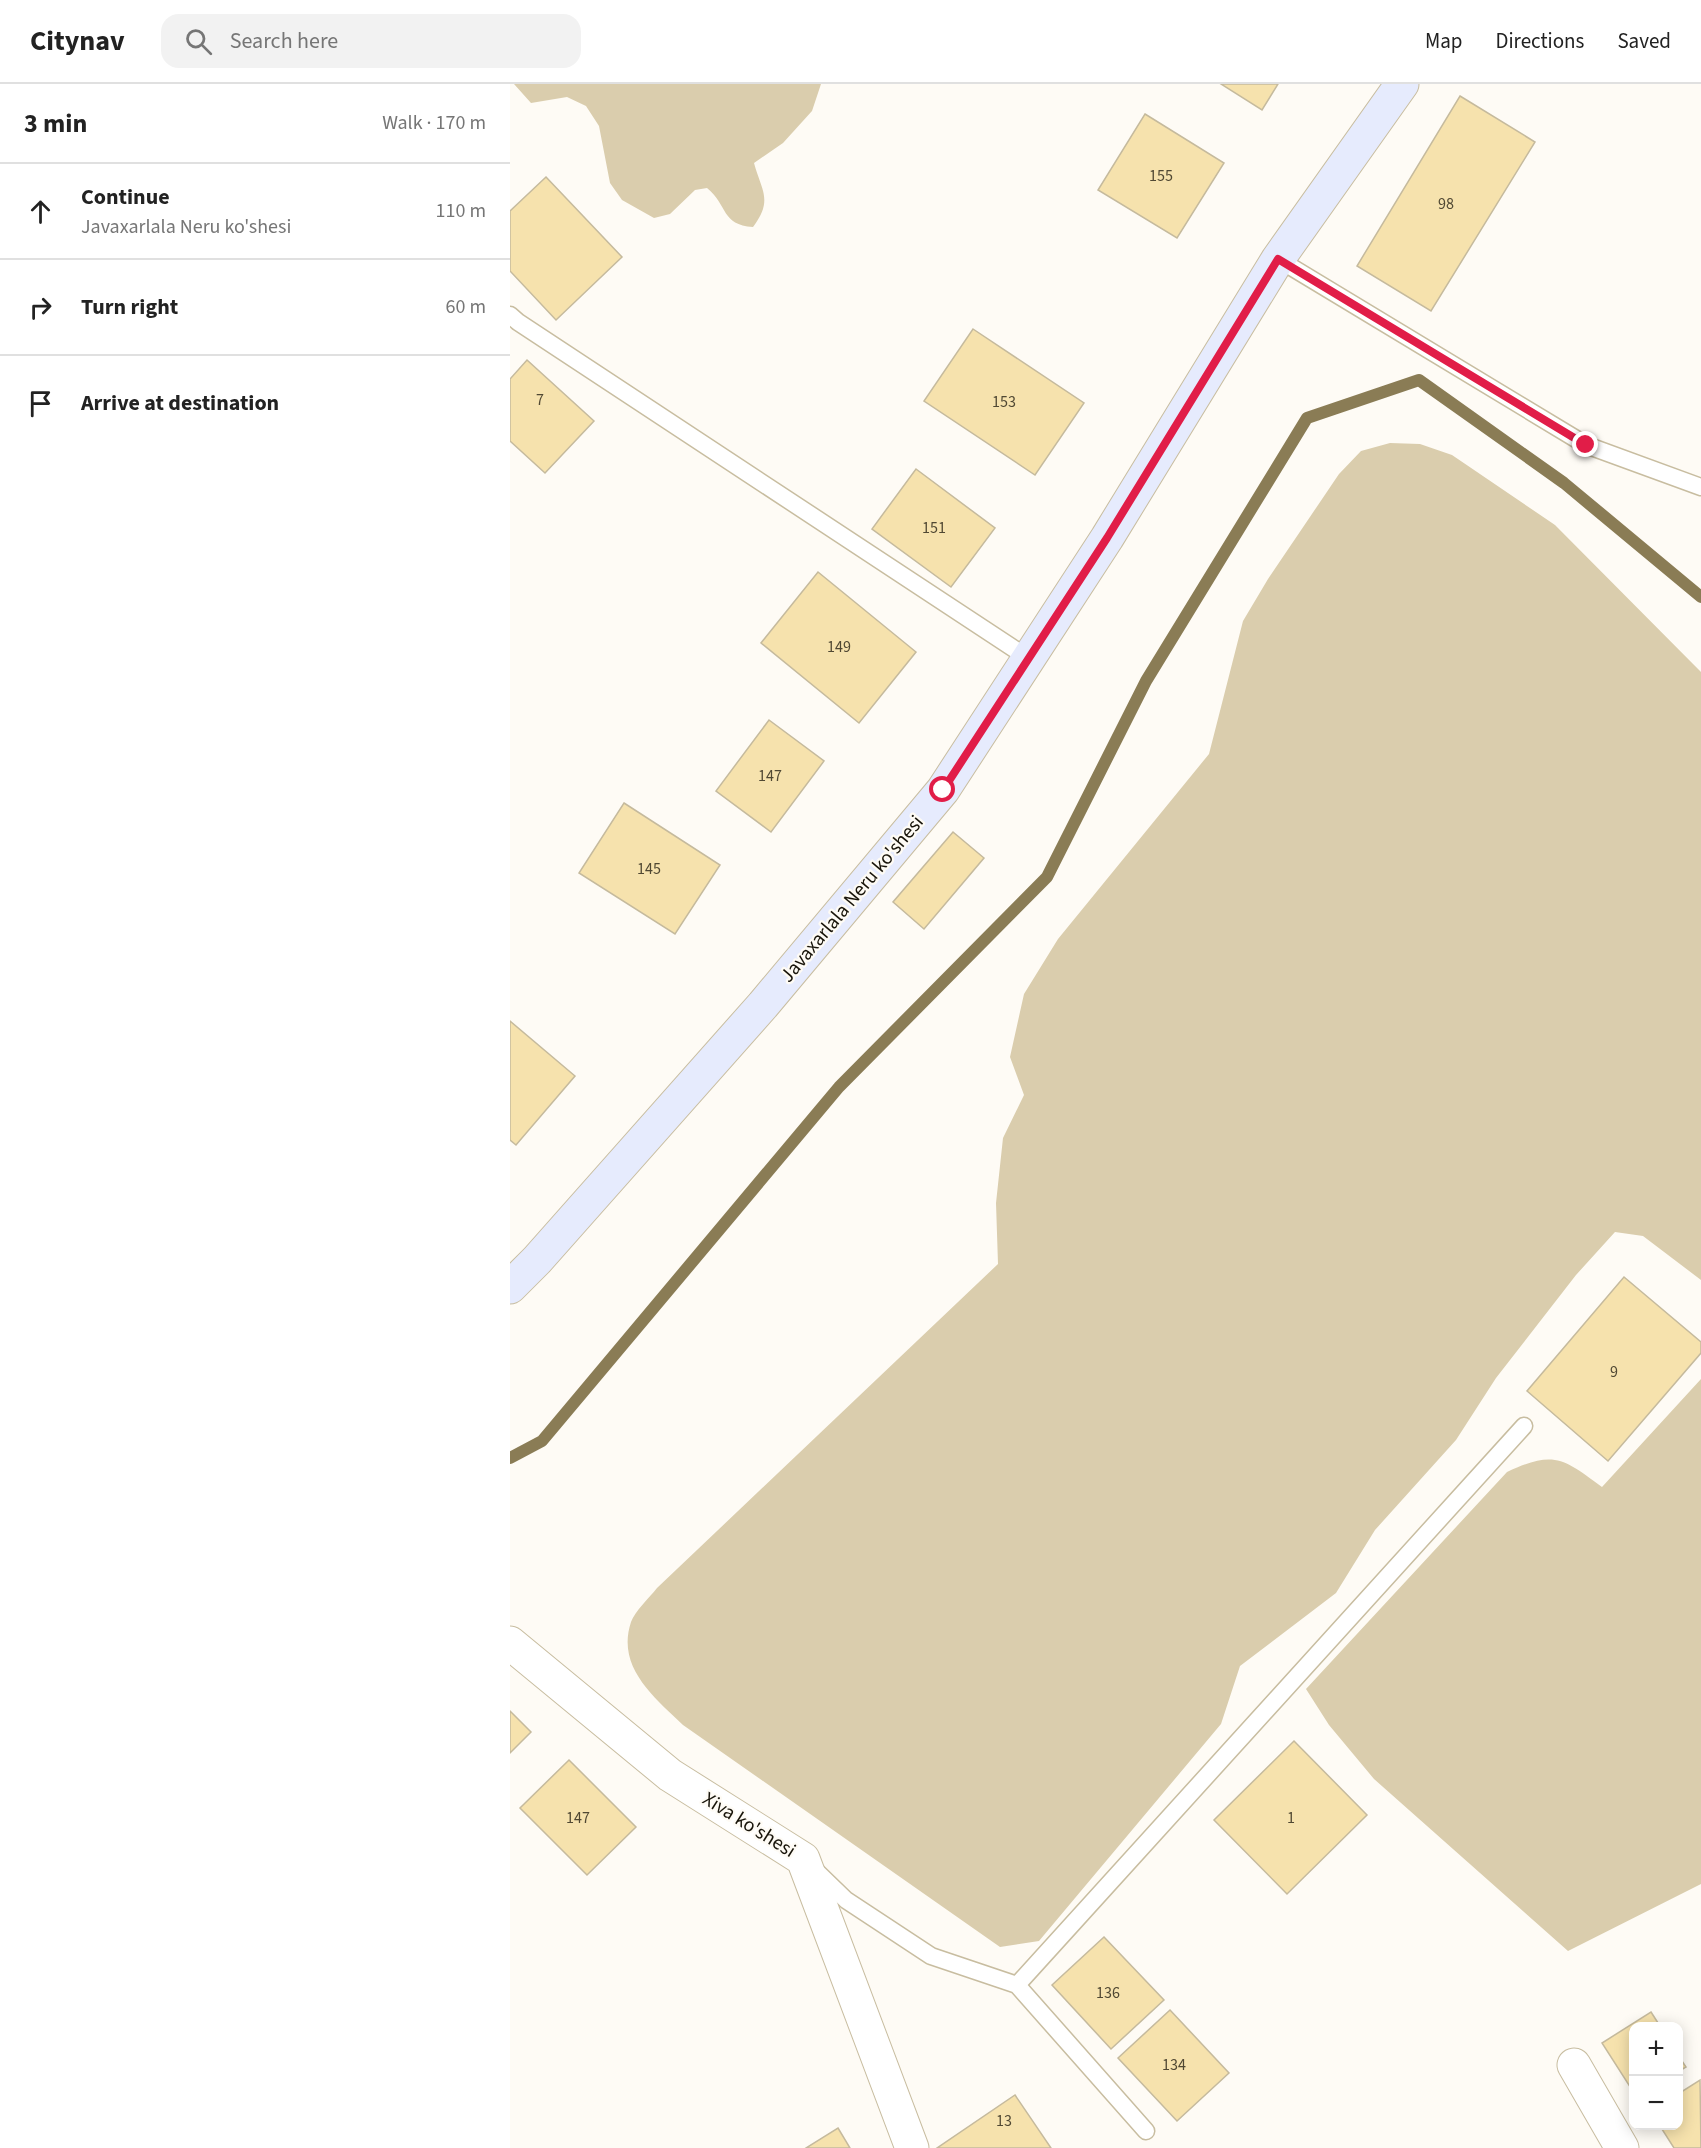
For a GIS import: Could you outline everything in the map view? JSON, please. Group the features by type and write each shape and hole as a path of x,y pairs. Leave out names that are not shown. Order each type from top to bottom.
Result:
{"street":[{"name":"Javaxarlala Neru ko'shesi","path":"510,1287 537,1260 763,1005 943,790 1107,538 1278,259 1402,84"},
{"name":"Xiva ko'shesi","path":"510,1643 670,1775 803,1859 912,2148"},
{"path":"1574,2065 1622,2148"}],"lane":[{"path":"1278,259 1586,445 1701,487"},
{"path":"510,315 1028,658"},
{"path":"1017,1985 1524,1426"},
{"path":"803,1859 846,1900 931,1956 1017,1985 1146,2131"}],"shaded area":[{"path":"514,84 821,84 812,111 783,143 754,163 764,203 763,210 753,227 735,222 730,218 714,194 707,188 695,190 670,214 654,218 622,200 610,183 599,126 586,106 567,97 531,103"},
{"path":"1390,443 1420,444 1452,455 1555,525 1701,672 1701,1280 1643,1236 1615,1232 1576,1275 1496,1378 1456,1440 1375,1530 1336,1593 1240,1666 1221,1724 1039,1941 1000,1947 683,1725 650,1692 633,1667 628,1638 631,1622 657,1588 998,1264 996,1203 1003,1138 1024,1095 1010,1057 1024,994 1058,939 1209,754 1243,621 1268,579 1339,474 1361,451"},
{"path":"1701,1379 1701,1884 1568,1951 1374,1779 1329,1725 1306,1689 1507,1472 1536,1461 1558,1460 1577,1469 1602,1487"}],"building":[{"path":"1221,84 1278,84 1262,110"},
{"path":"1460,96 1535,142 1431,311 1357,266"},
{"path":"1145,114 1224,163 1177,238 1098,190"},
{"path":"546,177 622,257 556,320 510,271 510,211"},
{"path":"973,329 1084,403 1035,475 924,401"},
{"path":"527,360 594,421 545,473 510,441 510,379"},
{"path":"916,469 995,528 951,587 872,529"},
{"path":"818,572 916,652 859,723 761,643"},
{"path":"769,720 824,761 771,832 716,791"},
{"path":"624,803 720,865 675,934 579,873"},
{"path":"953,832 984,858 924,929 893,902"},
{"path":"510,1021 575,1076 516,1145 510,1140"},
{"path":"1624,1277 1701,1342 1701,1353 1608,1461 1527,1391"},
{"path":"510,1711 531,1732 510,1753"},
{"path":"1294,1741 1367,1815 1287,1894 1214,1820"},
{"path":"569,1760 636,1827 587,1875 520,1808"},
{"path":"1104,1937 1164,2000 1111,2049 1052,1985"},
{"path":"1170,2010 1229,2073 1177,2121 1118,2058"},
{"path":"1651,2012 1657,2022 1635,2022"},
{"path":"1629,2026 1629,2085 1602,2043"},
{"path":"1700,2080 1701,2148 1674,2148 1663,2130 1683,2130 1683,2091"},
{"path":"1015,2095 1051,2148 937,2148"},
{"path":"838,2128 850,2148 806,2148"}],"waterway":[{"path":"510,1458 542,1441 839,1087 1047,877 1146,681 1307,418 1419,380 1564,483 1701,597"}],"route":[{"path":"943,790 1107,538 1278,259 1586,445"}]}
